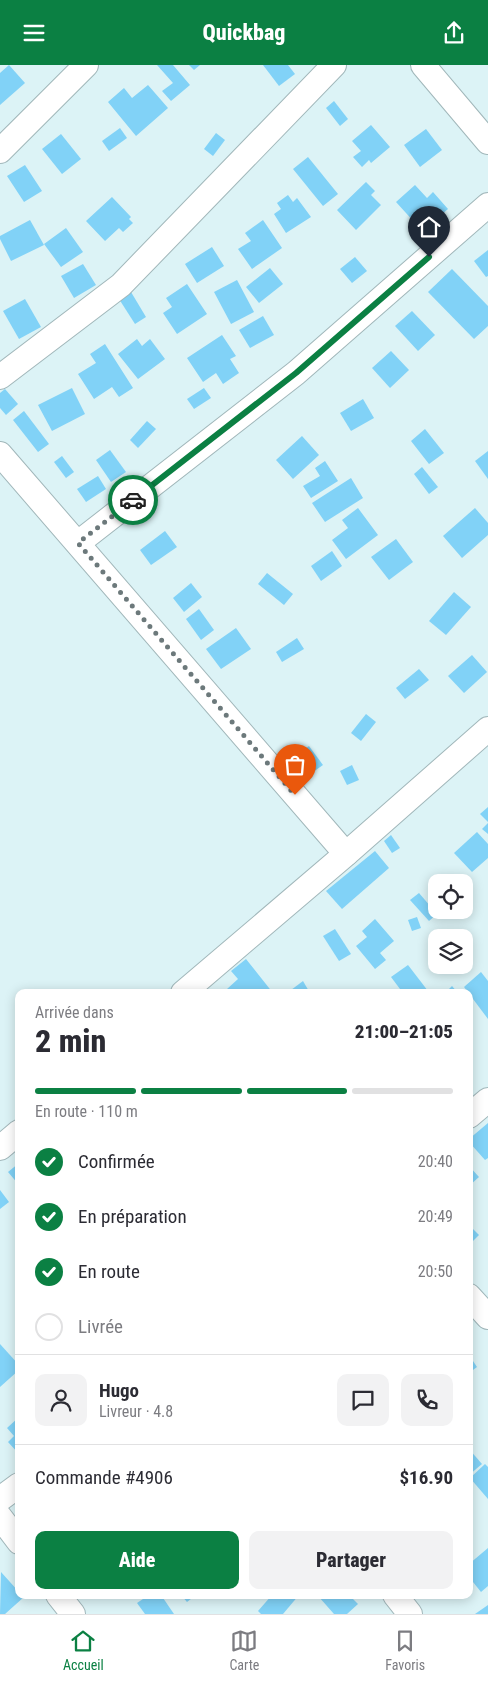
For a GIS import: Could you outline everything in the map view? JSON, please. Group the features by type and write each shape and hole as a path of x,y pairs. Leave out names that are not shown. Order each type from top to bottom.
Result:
{"street":[{"path":"0,151 86,65"},
{"path":"0,377 121,285 334,65"},
{"path":"423,65 488,142"},
{"path":"78,543 296,373 488,205"},
{"path":"0,454 346,854"},
{"path":"188,989 346,854 488,729"},
{"path":"473,1113 488,1100"},
{"path":"0,1148 15,1135"},
{"path":"473,1300 488,1317"},
{"path":"0,1499 15,1488"},
{"path":"0,1517 15,1537"},
{"path":"61,1599 73,1614"},
{"path":"398,1599 410,1614"}],"building":[{"path":"9,65 25,83 0,105 0,73"},
{"path":"157,65 173,65 190,85 171,101 162,91 173,83"},
{"path":"189,65 200,65 194,70"},
{"path":"263,65 288,65 295,74 279,86"},
{"path":"148,85 168,108 136,136 108,102 124,88 132,98"},
{"path":"334,101 348,119 340,126 326,108"},
{"path":"371,125 390,147 371,163 369,160 362,167 353,157 361,151 352,141"},
{"path":"120,128 127,138 109,151 102,141"},
{"path":"426,129 442,150 420,167 404,145"},
{"path":"216,133 225,140 213,156 204,149"},
{"path":"61,134 81,159 62,174 42,149"},
{"path":"308,157 338,194 323,206 293,169"},
{"path":"25,165 42,191 24,202 7,176"},
{"path":"366,182 375,191 371,195 381,205 356,230 337,210"},
{"path":"415,185 427,198 433,192 448,209 441,215 444,219 426,235 396,202"},
{"path":"288,195 293,202 297,198 311,217 286,233 274,214 281,209 277,203"},
{"path":"112,197 131,217 129,219 133,223 123,232 119,228 105,241 86,221"},
{"path":"30,220 44,245 11,261 0,236"},
{"path":"263,220 282,248 252,269 238,249 251,241 245,233"},
{"path":"66,228 83,252 61,267 44,244"},
{"path":"212,247 224,266 197,283 185,264"},
{"path":"488,250 488,276 486,277 474,261"},
{"path":"355,257 367,271 352,283 340,269"},
{"path":"83,264 96,285 74,298 61,276"},
{"path":"270,268 283,284 259,303 246,287"},
{"path":"452,269 488,306 488,326 474,339 428,292"},
{"path":"237,280 254,312 231,324 214,292"},
{"path":"187,284 207,314 177,334 163,313 172,307 166,298"},
{"path":"131,292 146,317 135,324 119,299"},
{"path":"25,299 41,327 19,339 3,311"},
{"path":"412,311 435,335 418,351 395,326"},
{"path":"263,316 274,335 250,348 239,330"},
{"path":"222,335 236,356 230,359 239,373 223,384 216,373 203,382 187,358"},
{"path":"137,339 142,346 150,339 165,359 138,379 118,354"},
{"path":"105,344 133,388 119,397 112,387 94,399 78,374 96,363 90,354"},
{"path":"391,351 409,370 390,388 372,368"},
{"path":"72,388 85,414 52,431 38,405"},
{"path":"204,388 211,398 194,409 187,399"},
{"path":"5,389 18,404 6,415 0,408 0,393"},
{"path":"363,399 374,418 351,431 340,413"},
{"path":"24,411 49,444 38,452 13,420"},
{"path":"147,421 156,429 138,448 130,440"},
{"path":"425,429 444,453 429,464 411,441"},
{"path":"302,436 319,455 293,479 276,460"},
{"path":"110,450 126,472 111,482 96,460"},
{"path":"488,451 488,479 475,461"},
{"path":"62,456 74,472 66,478 54,462"},
{"path":"325,461 338,481 311,498 303,486 320,476 315,468"},
{"path":"422,467 438,487 429,494 414,474"},
{"path":"98,476 106,489 86,502 77,489"},
{"path":"351,478 363,498 325,522 312,503"},
{"path":"358,508 378,535 346,559 332,540 348,528 342,520"},
{"path":"475,508 488,523 488,535 462,558 443,536"},
{"path":"165,531 177,547 151,565 140,550"},
{"path":"396,539 413,562 389,580 371,557"},
{"path":"332,551 342,566 321,581 311,566"},
{"path":"267,573 293,594 284,605 258,584"},
{"path":"191,583 202,597 184,612 173,598"},
{"path":"454,592 471,607 446,635 429,621"},
{"path":"199,609 214,630 201,640 186,619"},
{"path":"236,628 251,649 221,669 206,649"},
{"path":"297,638 304,649 282,662 276,652"},
{"path":"472,655 487,672 464,693 448,676"},
{"path":"419,669 429,680 405,699 396,688"},
{"path":"366,714 376,722 361,741 351,733"},
{"path":"309,746 323,765 306,777 292,758"},
{"path":"352,765 359,780 347,785 340,771"},
{"path":"488,807 488,822 480,814"},
{"path":"488,823 488,834 482,829"},
{"path":"477,832 488,844 488,858 472,872 454,853"},
{"path":"391,835 400,848 392,853 384,841"},
{"path":"375,851 389,868 342,909 326,891"},
{"path":"419,893 428,904 428,919 431,919 429,921 410,900"},
{"path":"417,917 421,928 412,931 408,920"},
{"path":"375,919 394,941 380,953 386,960 375,969 356,946 367,937 362,931"},
{"path":"335,929 351,954 339,961 323,936"},
{"path":"246,959 270,989 227,989 238,979 231,971"},
{"path":"408,965 426,989 400,989 391,977"},
{"path":"481,972 488,981 488,1019 473,999 473,989 466,989 464,987"},
{"path":"303,981 308,989 292,989"},
{"path":"488,1123 488,1158 485,1160 473,1146 473,1136"},
{"path":"15,1166 15,1180 8,1172"},
{"path":"473,1170 479,1177 473,1182"},
{"path":"0,1190 9,1202 0,1209"},
{"path":"473,1229 479,1235 473,1241"},
{"path":"0,1344 15,1361 15,1374 0,1387"},
{"path":"473,1361 477,1367 473,1370"},
{"path":"15,1421 15,1450 8,1442 14,1436 7,1428"},
{"path":"473,1454 482,1464 473,1472"},
{"path":"485,1464 488,1467 488,1499 473,1482 473,1475"},
{"path":"488,1548 488,1586 481,1592 473,1582 473,1561"},
{"path":"1,1572 15,1588 15,1599 22,1599 5,1614 0,1614"},
{"path":"143,1599 164,1599 174,1614 145,1614 137,1603"},
{"path":"268,1599 296,1599 283,1614 261,1614 258,1611"},
{"path":"321,1599 353,1599 358,1604 347,1614 334,1614"},
{"path":"488,1605 488,1614 475,1614"}],"way so far":[{"path":"133,500 78,543 295,795"}],"route":[{"path":"133,500 296,373 429,257"}]}
